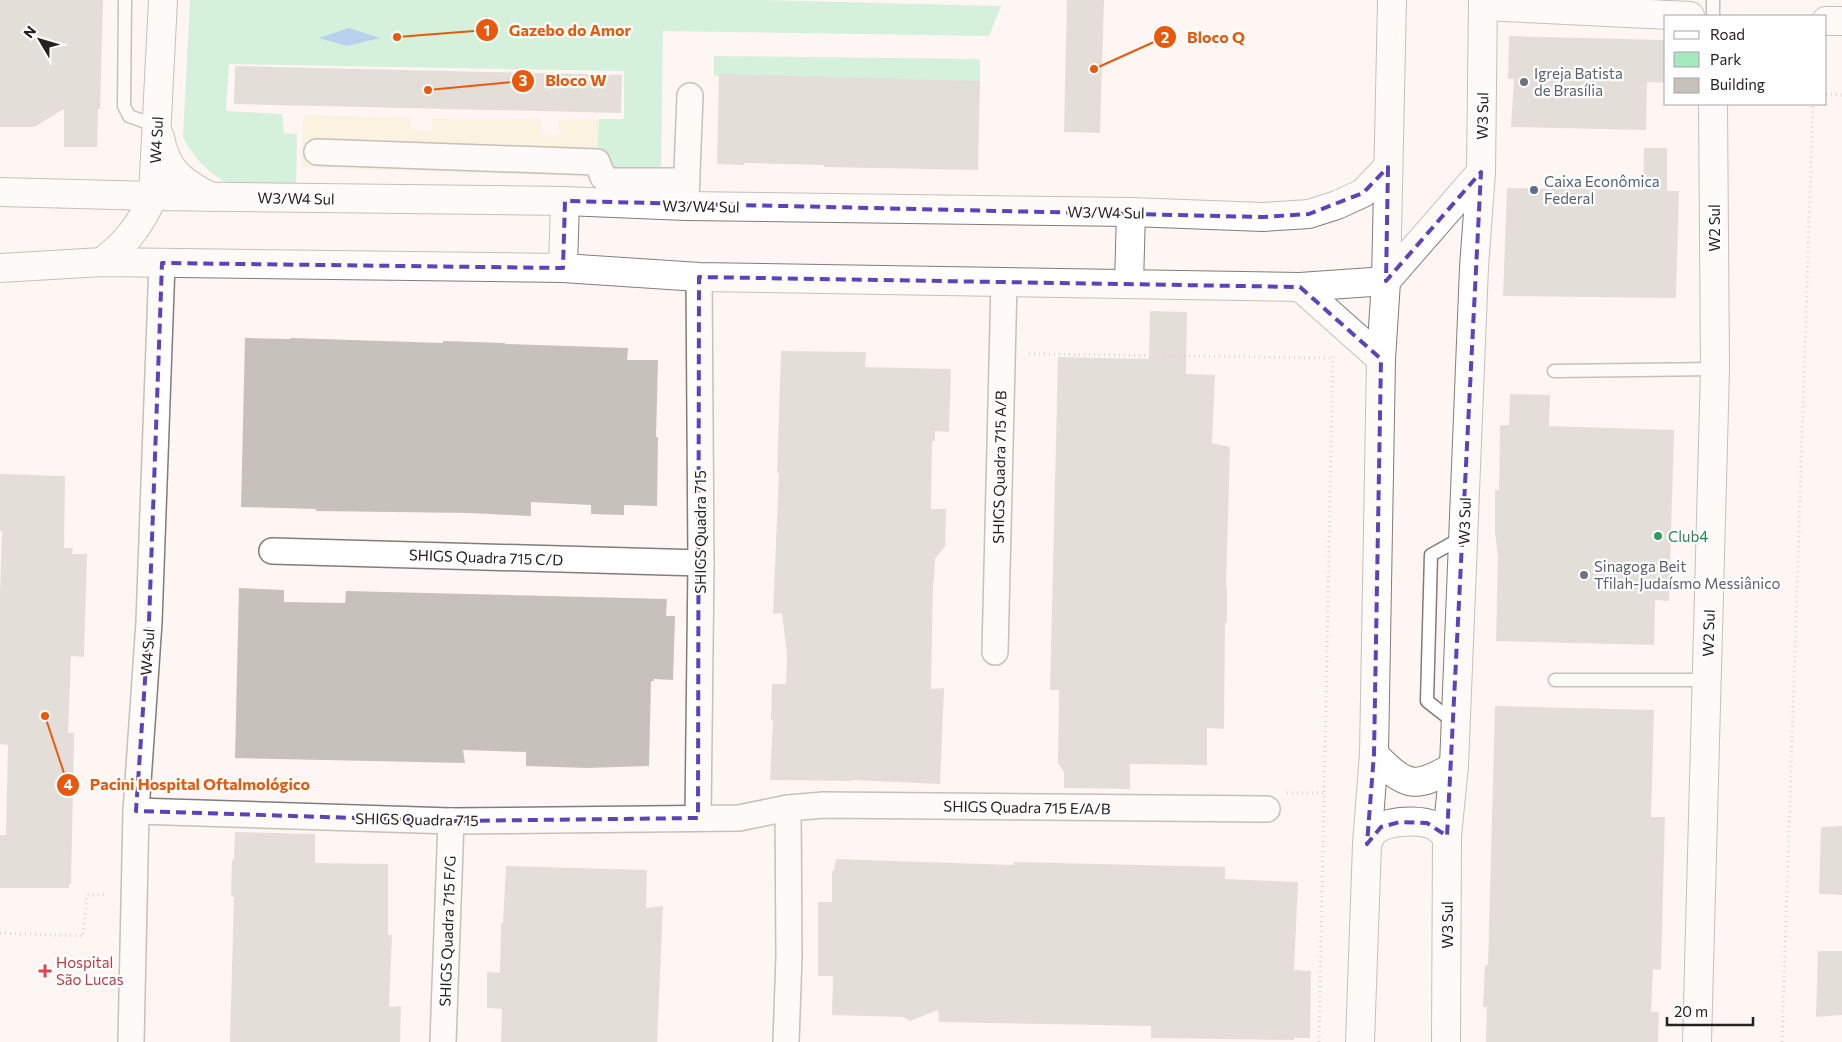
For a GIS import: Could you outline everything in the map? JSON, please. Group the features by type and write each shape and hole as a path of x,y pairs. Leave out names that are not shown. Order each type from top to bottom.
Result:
{"main road":[{"name":"W4 Sul","path":"102,262 122,246 134,231 145,215 153,196 163,0"},
{"path":"1360,1042 1367,844 1374,754 1381,359 1386,281 1392,0"},
{"path":"1483,3 1674,15"},
{"name":"W3 Sul","path":"1446,1042 1447,836 1454,766 1474,267 1481,172 1483,3"},
{"path":"1827,21 1842,22"},
{"name":"W2 Sul","path":"1697,1042 1715,370 1714,105"},
{"path":"157,126 163,154 174,172 188,185 211,197"},
{"name":"W3/W4 Sul","path":"0,192 211,197 565,201 686,194 1263,217 1308,214 1338,204 1363,192 1388,167"},
{"path":"0,268 102,262 562,268 699,277 1300,287 1386,281 1481,172"},
{"path":"562,268 565,201"},
{"path":"1129,284 1130,212"},
{"path":"1300,287 1381,359"},
{"path":"1374,754 1392,773 1403,780 1413,782 1436,777 1454,766"},
{"path":"1367,844 1374,831 1400,822 1427,823 1437,827 1447,836"}],"street":[{"path":"317,152 597,162 602,177 608,181 686,194 690,96"},
{"name":"W4 Sul","path":"131,1042 136,811 149,622 162,263"},
{"name":"SHIGS Quadra 715","path":"698,818 701,563 699,277"},
{"name":"SHIGS Quadra 715 A/B","path":"995,652 1004,282"},
{"name":"SHIGS Quadra 715 C/D","path":"272,551 701,563"},
{"name":"SHIGS Quadra 715 E/A/B","path":"788,808 834,805 1267,809"},
{"path":"786,1042 789,956 788,808"},
{"name":"SHIGS Quadra 715","path":"136,811 451,821 739,818 788,808"},
{"name":"SHIGS Quadra 715 F/G","path":"443,1042 451,821"}],"lane":[{"path":"126,0 124,106 129,116 157,126"},
{"path":"1713,0 1713,15"},
{"path":"1554,371 1715,370"},
{"path":"1555,680 1706,680"}],"path":[{"path":"1827,94 1842,95"},
{"path":"1782,1042 1812,105"},
{"path":"1319,1042 1333,317"},
{"path":"1002,354 1333,358"},
{"path":"0,933 83,936 87,895 135,893"}],"highlighted area":[{"path":"1388,167 1386,281 1481,172 1447,836 1427,823 1400,822 1381,827 1367,844 1374,754 1381,359 1300,287 699,277 698,818 451,821 136,811 149,622 162,263 563,268 565,201 1263,217 1309,214 1363,193"}],"green space":[{"path":"190,0 761,0 1001,6 989,36 663,31 661,175 595,177 599,119 624,119 624,71 229,64 226,111 282,114 284,133 297,134 296,193 254,191 232,185 207,169 194,155 183,138"},
{"path":"714,56 980,59 980,82 714,76"}],"sand":[{"path":"304,115 411,118 411,130 432,131 432,118 541,119 541,134 560,135 558,120 599,119 595,177 301,167"}],"water":[{"path":"349,28 380,38 347,46 319,38"}],"building":[{"path":"0,0 103,0 97,147 64,147 64,109 34,127 0,127"},
{"path":"1067,0 1104,0 1100,133 1064,132"},
{"path":"1509,36 1664,40 1664,83 1647,82 1646,130 1511,127 1514,79 1508,79"},
{"path":"235,66 622,75 621,113 234,104"},
{"path":"719,74 980,81 978,170 824,167 824,165 744,163 744,165 717,164"},
{"path":"1644,148 1667,148 1667,191 1679,191 1676,298 1503,296 1507,188 1643,190"},
{"path":"1150,311 1187,312 1186,374 1215,375 1212,443 1230,447 1224,729 1207,728 1207,765 1130,764 1130,789 1064,788 1064,772 1058,763 1059,690 1050,690 1058,357 1149,359"},
{"path":"245,338 443,343 443,341 628,348 627,360 658,360 657,506 624,505 624,515 591,514 591,505 531,502 531,516 469,513 316,511 316,509 241,507"},
{"path":"781,351 866,352 865,367 951,369 949,432 935,431 935,441 932,441 931,509 946,509 945,546 935,559 933,581 931,689 944,688 940,784 852,780 770,780 773,720 771,720 772,684 786,684 787,655 782,613 773,614 779,473 777,473"},
{"path":"1510,394 1550,395 1549,426 1674,430 1669,601 1655,600 1654,645 1496,641 1498,556 1495,533 1495,490 1499,490 1500,425 1509,425"},
{"path":"0,474 65,476 64,548 73,548 72,554 87,554 84,657 71,656 68,733 74,733 74,739 71,884 69,884 69,888 0,888 0,835 6,835 8,745 0,744 2,531 0,531"},
{"path":"239,588 284,590 284,602 345,603 346,591 667,599 666,616 675,616 673,680 654,679 654,681 651,681 649,766 587,768 526,766 526,752 463,750 465,763 235,758"},
{"path":"1495,706 1654,710 1651,817 1665,817 1661,970 1653,969 1651,1012 1659,1012 1658,1042 1486,1042 1487,1007 1483,1007 1485,965 1488,965"},
{"path":"1842,826 1842,895 1819,894 1821,827"},
{"path":"235,832 315,834 315,863 388,864 388,935 392,935 389,1007 401,1006 400,1042 230,1042 234,897 231,896"},
{"path":"836,859 1013,865 1014,862 1225,867 1225,879 1298,882 1294,970 1311,971 1310,1038 1294,1038 1294,1040 1151,1038 1151,1026 939,1022 938,1010 910,1021 904,1017 832,1015 833,976 818,976 818,902 832,902 832,871 834,871"},
{"path":"506,866 647,870 646,908 663,906 657,1042 501,1042 502,1009 487,1008 487,972 500,973 501,923 503,923"},
{"path":"1818,951 1842,951 1842,1015 1816,1017"}],"place":[{"name":"Gazebo do Amor","path":"397,37"},
{"name":"Bloco Q","path":"1094,69"},
{"name":"Igreja Batista de Brasília","path":"1524,82"},
{"name":"Bloco W","path":"428,90"},
{"name":"Caixa Econômica Federal","path":"1534,190"},
{"name":"Club4","path":"1658,536"},
{"name":"Sinagoga Beit Tfilah-Judaísmo Messiânico","path":"1584,575"},
{"name":"Pacini Hospital Oftalmológico","path":"45,716"},
{"name":"Hospital São Lucas","path":"45,971"}]}
